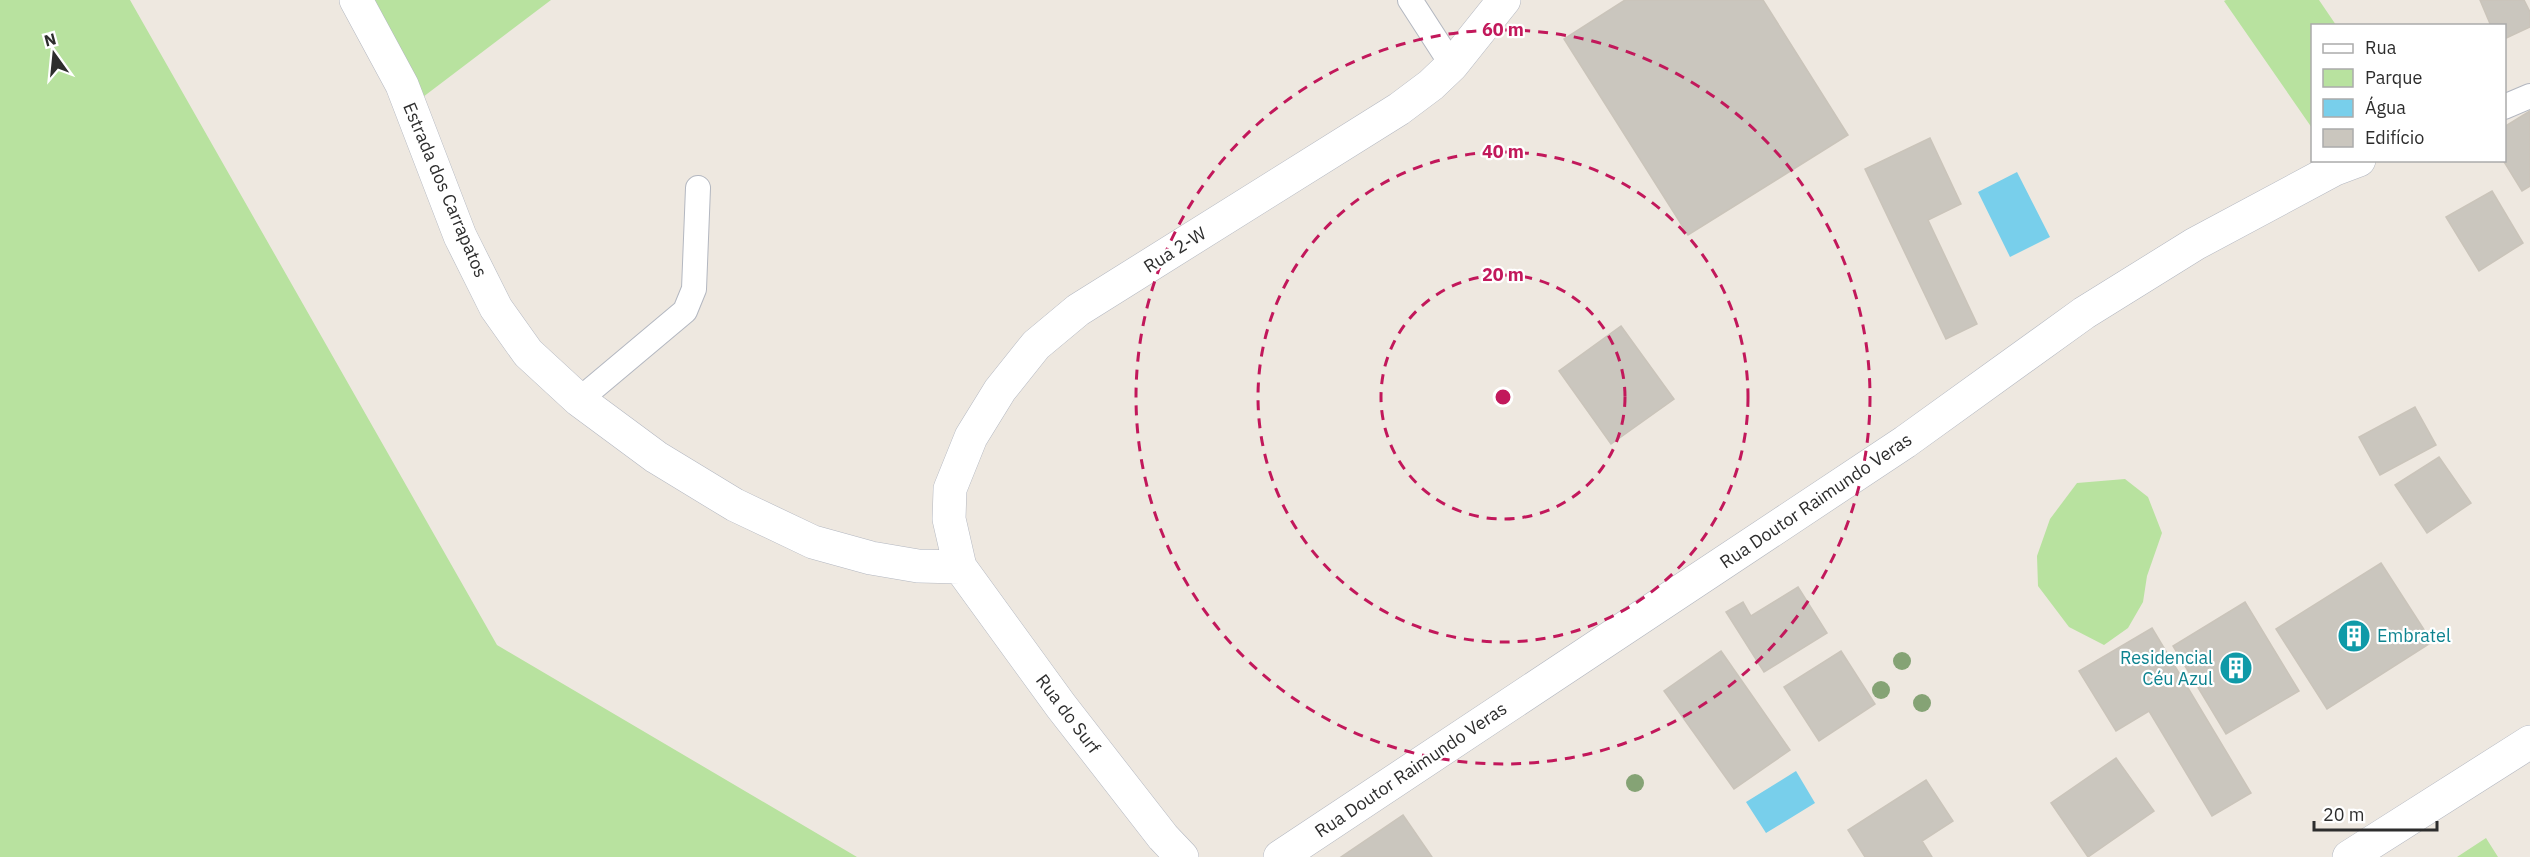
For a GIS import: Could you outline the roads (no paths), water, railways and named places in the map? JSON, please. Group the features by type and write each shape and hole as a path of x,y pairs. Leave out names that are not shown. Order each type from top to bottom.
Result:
{"street":[{"name":"Estrada dos Carrapatos","path":"356,0 402,85 460,236 496,308 528,353 579,400 656,457 735,505 813,542 871,558 918,566 960,567"},
{"name":"Rua 2-W","path":"960,567 950,519 950,489 971,437 1000,390 1036,345 1078,310 1399,109 1431,85 1452,65 1504,0"},
{"name":"Rua Doutor Raimundo Veras","path":"1280,857 1905,442 2084,313 2195,244 2334,169 2353,162"},
{"name":"Rua do Surf","path":"960,567 1061,706 1162,837 1182,857"},
{"path":"2349,857 2530,742"}],"lane":[{"path":"1410,0 1452,65"},
{"path":"2506,107 2530,96"},
{"path":"579,400 684,311 694,289 698,188"}],"water":[{"path":"2017,172 2050,237 2010,257 1978,192"},
{"path":"1796,771 1815,803 1766,833 1746,802"}],"place":[{"name":"Embratel","path":"2354,636"},
{"name":"Residencial Céu Azul","path":"2236,668"}]}
